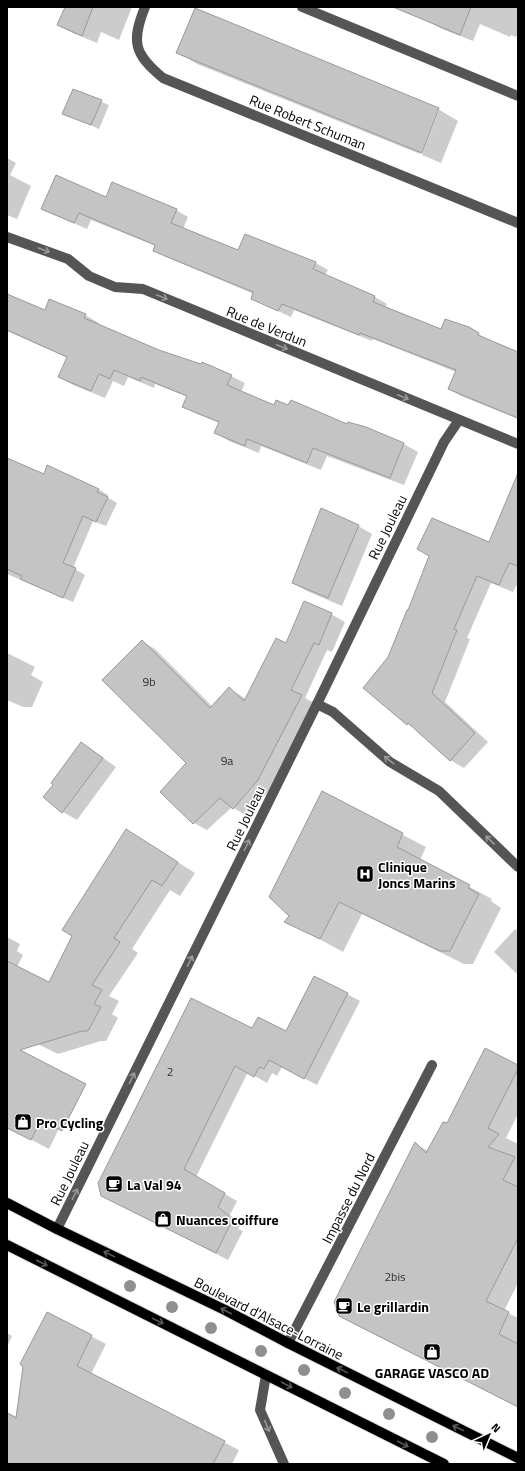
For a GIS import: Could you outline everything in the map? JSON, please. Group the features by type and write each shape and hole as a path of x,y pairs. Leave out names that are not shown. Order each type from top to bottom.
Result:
{"main road":[{"name":"Boulevard d'Alsace-Lorraine","path":"7,1203 57,1229 225,1310 518,1458"},
{"path":"7,1246 444,1464"}],"street":[{"name":"Rue Robert Schuman","path":"145,7 138,26 137,42 142,56 151,68 163,78 518,223"},
{"path":"302,7 518,96"},
{"name":"Rue de Verdun","path":"7,237 68,259 89,276 115,287 142,289 518,444"},
{"name":"Rue Jouleau","path":"57,1229 317,704 444,442 459,420"},
{"path":"317,704 333,712 390,762 439,792 518,867"},
{"name":"Impasse du Nord","path":"288,1343 432,1065"},
{"path":"266,1375 260,1410 284,1464"}],"building":[{"path":"65,7 93,7 82,36 57,25"},
{"path":"393,7 471,7 460,35"},
{"path":"195,8 439,108 422,153 176,53"},
{"path":"73,89 102,100 91,125 62,114"},
{"path":"56,175 106,197 112,182 177,209 171,223 238,250 245,234 316,262 313,269 375,296 373,302 441,329 445,319 469,327 479,333 478,335 518,352 518,418 448,389 456,370 360,333 359,335 282,304 278,311 251,299 253,292 153,251 155,245 79,213 74,223 41,209"},
{"path":"7,294 45,310 49,299 86,314 84,318 159,350 201,364 202,362 232,375 227,385 274,405 276,400 288,405 291,400 347,424 348,422 366,427 404,443 390,478 313,448 307,463 247,439 245,446 214,433 219,422 182,407 187,396 141,377 140,381 114,370 110,379 99,374 91,391 58,377 67,357 7,330"},
{"path":"7,458 44,474 47,465 99,489 97,492 108,497 96,522 83,516 63,563 76,568 63,598 20,579 22,576 7,569"},
{"path":"518,473 518,566 509,563 499,585 477,576 454,629 457,630 432,693 475,733 450,761 408,723 407,725 363,688 388,657 408,610 429,556 417,549 432,518 489,542"},
{"path":"321,508 359,525 328,598 292,583"},
{"path":"304,601 332,613 319,645 314,643 291,690 302,695 258,780 233,809 220,798 193,824 160,792 186,763 102,680 142,640 210,708 229,687 244,701 276,638 286,643"},
{"path":"81,742 103,758 62,813 43,797 53,785 51,783"},
{"name":"Clinique Joncs Marins","path":"322,791 403,833 397,847 470,885 468,888 479,894 450,951 440,951 339,902 320,939 284,922 289,916 269,897"},
{"path":"126,829 178,862 162,886 152,880 114,938 120,942 92,985 102,990 94,1004 101,1007 88,1031 82,1031 20,1050 86,1084 62,1131 41,1120 31,1140 7,1128 7,961 49,982 72,936 62,930"},
{"path":"314,976 348,993 304,1079 269,1060 264,1069 259,1067 254,1077 235,1066 184,1169 225,1193 218,1207 229,1216 226,1221 231,1223 216,1253 101,1196 98,1183 191,998 252,1028 258,1017 286,1031"},
{"path":"485,1048 518,1065 518,1069 488,1128 499,1134 488,1147 515,1157 503,1180 518,1187 518,1238 486,1301 509,1312 499,1334 518,1344 518,1407 339,1316 334,1302 415,1142 426,1153 443,1122 447,1123"},
{"path":"47,1312 92,1335 77,1366 225,1441 213,1464 7,1464 7,1413 16,1418 23,1367 20,1364"}],"place":[{"name":"Clinique Joncs Marins","path":"365,874"},
{"name":"Pro Cycling","path":"23,1122"},
{"name":"La Val 94","path":"114,1184"},
{"name":"Nuances coiffure","path":"163,1219"},
{"name":"Le grillardin","path":"344,1306"},
{"name":"GARAGE VASCO AD","path":"432,1352"}]}
